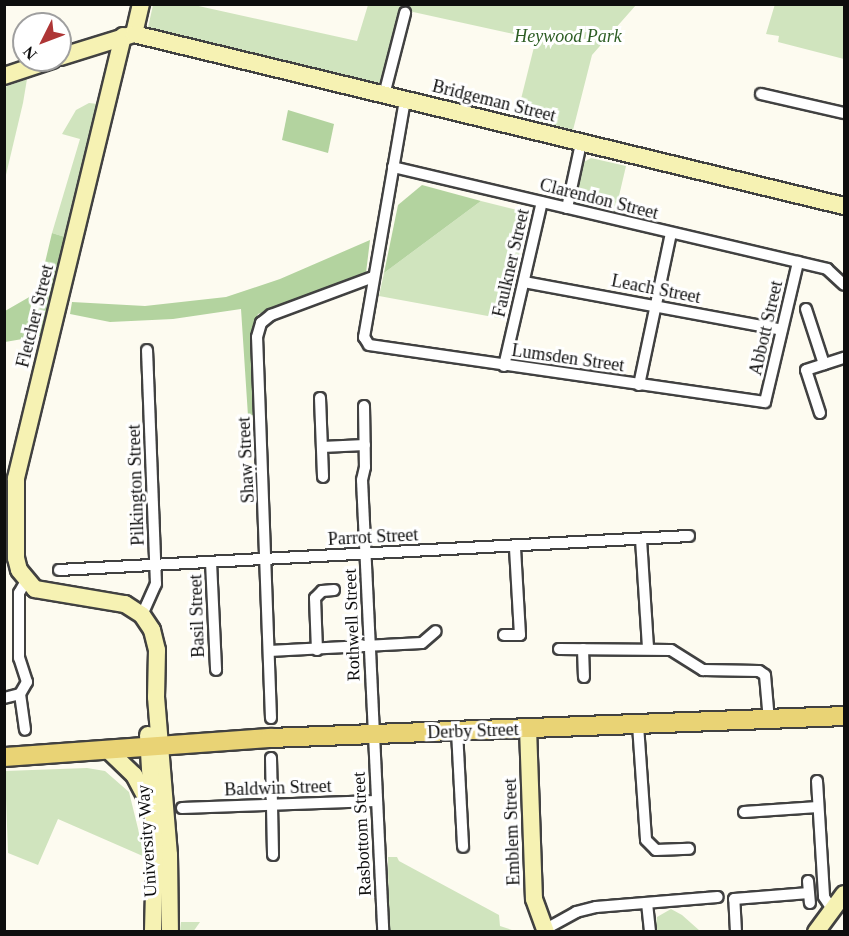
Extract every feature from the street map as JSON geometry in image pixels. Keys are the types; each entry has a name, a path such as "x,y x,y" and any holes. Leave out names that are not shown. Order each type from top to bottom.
{"main road":[{"name":"Derby Street","path":"4,758 374,735 769,721 844,716"},
{"name":"Derby Street","path":"4,750 72,748 105,751"}],"street":[{"name":"Fletcher Street","path":"26,581 16,558 15,486 62,286 128,35 141,4"},
{"path":"384,95 405,13"},
{"path":"72,53 128,35"},
{"name":"Bridgeman Street","path":"128,35 844,206"},
{"path":"761,94 844,113"},
{"path":"373,277 405,100"},
{"path":"567,208 582,143"},
{"name":"Clarendon Street","path":"393,167 798,262 835,273 844,285"},
{"name":"Faulkner Street","path":"504,366 542,202"},
{"path":"639,385 671,233"},
{"name":"Abbott Street","path":"765,402 798,262"},
{"name":"Lumsden Street","path":"373,277 364,337 367,343 504,366 765,402"},
{"name":"Shaw Street","path":"271,718 267,559 256,337 261,323 271,315 373,277"},
{"name":"Leach Street","path":"524,282 782,330"},
{"path":"805,316 824,364"},
{"name":"Pilkington Street","path":"142,615 153,598 156,564 147,350"},
{"path":"820,413 806,370 844,358"},
{"path":"320,398 323,477"},
{"name":"Rothwell Street","path":"364,406 365,445 362,480 374,735"},
{"path":"322,447 365,445"},
{"name":"Parrot Street","path":"59,570 689,536"},
{"path":"641,539 648,648"},
{"path":"504,635 520,635 515,547"},
{"name":"Basil Street","path":"211,562 216,670"},
{"path":"25,730 20,694 27,682 19,658 19,593 26,581 45,592 125,604 142,615 156,639 153,748"},
{"path":"317,650 315,598 322,591 334,590"},
{"path":"268,651 369,648 422,643 436,631"},
{"path":"559,650 648,648 671,650 703,670 762,673 769,721"},
{"path":"583,649 584,677"},
{"path":"4,698 20,694"},
{"path":"638,725 648,845 662,851 689,849"},
{"name":"Emblem Street","path":"528,728 534,899 545,931"},
{"path":"458,731 463,847"},
{"name":"Rasbottom Street","path":"374,735 383,932"},
{"name":"University Way","path":"153,748 151,810 155,854 153,932"},
{"name":"University Way","path":"153,748 168,836 170,932"},
{"path":"105,751 138,781 151,810"},
{"path":"270,758 273,855"},
{"path":"817,781 824,897 832,909"},
{"name":"Baldwin Street","path":"182,808 376,801"},
{"path":"744,812 818,807"},
{"path":"736,932 734,899 809,898 808,881"},
{"path":"816,932 844,894"},
{"path":"545,931 585,910 718,897"},
{"path":"647,903 650,932"}],"green space":[{"path":"775,4 844,5 844,59 778,42 779,36 766,34"},
{"name":"Heywood Park","path":"153,5 194,5 357,41 368,5 636,5 592,55 573,130 517,115 536,39 404,10 384,85 147,32"},
{"path":"27,79 23,103 5,179 5,87"},
{"path":"89,103 98,104 65,237 52,233 80,139 62,134 76,110"},
{"path":"288,110 334,124 328,153 282,140"},
{"path":"591,158 626,166 615,213 574,203 584,162"},
{"path":"422,185 481,201 384,273 398,205"},
{"path":"481,201 529,213 504,319 379,296 384,273"},
{"path":"52,233 65,237 40,336 5,342 5,311 38,292"},
{"path":"370,240 366,273 332,290 258,314 251,336 253,415 248,416 241,309 173,319 110,322 70,314 72,302 145,306 226,297 280,279"},
{"path":"87,768 105,771 129,792 145,857 58,819 38,865 8,853 5,771"},
{"path":"388,857 397,857 399,861 499,915 500,926 515,931 389,931"},
{"path":"671,909 682,915 700,931 655,932 657,917"},
{"path":"181,922 200,922 193,932 180,931"}]}
